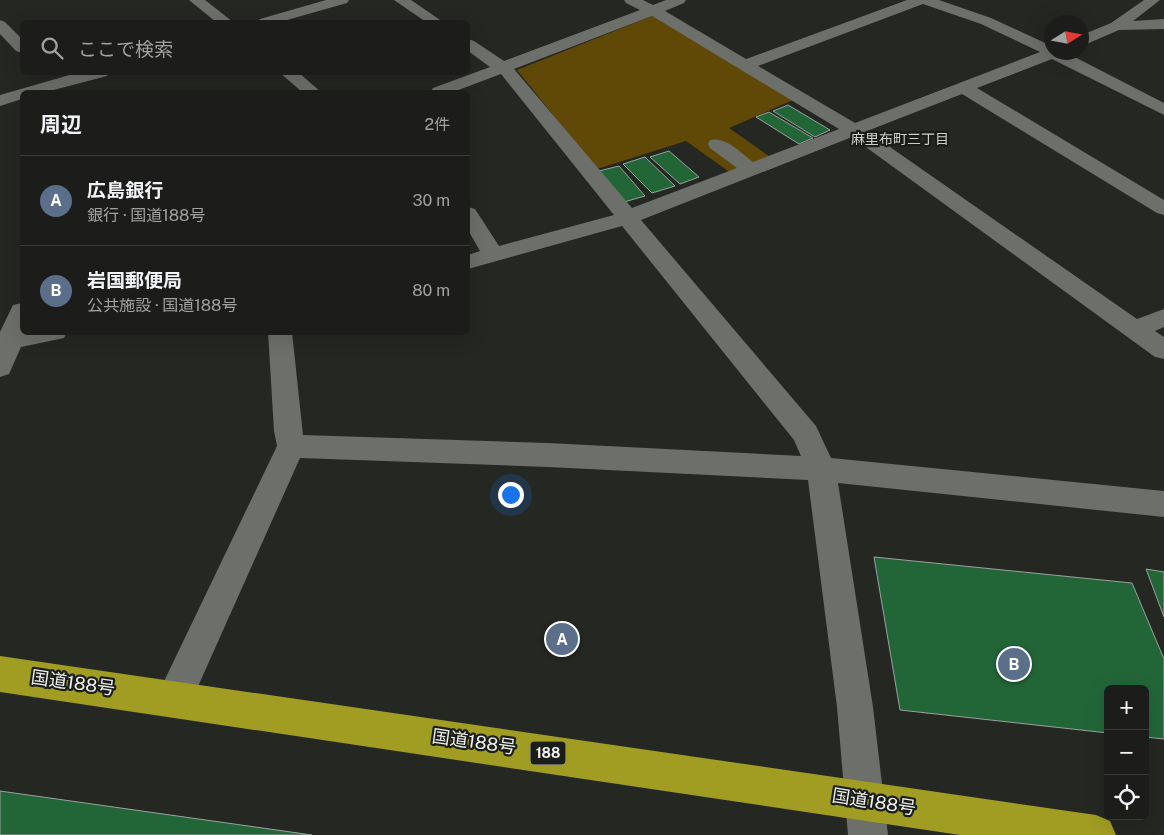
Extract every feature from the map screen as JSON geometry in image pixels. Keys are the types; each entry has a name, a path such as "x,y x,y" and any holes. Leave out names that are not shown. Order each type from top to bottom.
{"highway":[{"name":"国道188号","path":"0,674 174,698 866,818 1096,835"}],"street":[{"path":"196,0 222,20"},
{"path":"272,20 342,0"},
{"path":"401,0 432,20"},
{"path":"631,0 653,10 855,131 1164,350"},
{"path":"445,90 505,69 679,0"},
{"path":"744,65 920,0"},
{"path":"925,0 986,21 1044,49"},
{"path":"1089,38 1116,26 1153,0"},
{"path":"1116,26 1164,24"},
{"path":"0,25 20,46"},
{"path":"470,45 505,69 806,434 821,469 855,707 866,818"},
{"path":"470,261 626,218 1044,57"},
{"path":"1067,60 1164,110"},
{"path":"35,90 88,75"},
{"path":"291,75 310,90"},
{"path":"964,88 1164,209"},
{"path":"0,101 20,95"},
{"path":"717,144 752,170"},
{"path":"470,216 493,255"},
{"path":"0,366 6,340 20,315"},
{"path":"1135,329 1164,318"},
{"path":"6,340 37,335"},
{"path":"174,698 291,446 288,431 280,335"},
{"path":"291,446 548,455 821,469 1164,504"}],"shaded area":[{"path":"652,16 793,100 729,128 776,161 735,176 686,141 597,169 517,70"}],"building":[{"path":"788,105 830,130 815,137 773,111"},
{"path":"769,112 813,138 799,144 756,117"},
{"path":"669,151 699,177 680,184 650,157"},
{"path":"645,157 675,186 652,193 623,164"},
{"path":"619,166 645,196 624,202 599,171"},
{"path":"874,557 1132,583 1164,659 1164,739 1149,737 1149,685 1104,685 1104,733 900,710"},
{"path":"1146,569 1164,572 1164,617"},
{"path":"0,791 312,835 0,835"}],"place":[{"name":"広島銀行","path":"562,639"},
{"name":"岩国郵便局","path":"1014,664"}],"district":[{"name":"麻里布町三丁目","path":"900,139"}]}
